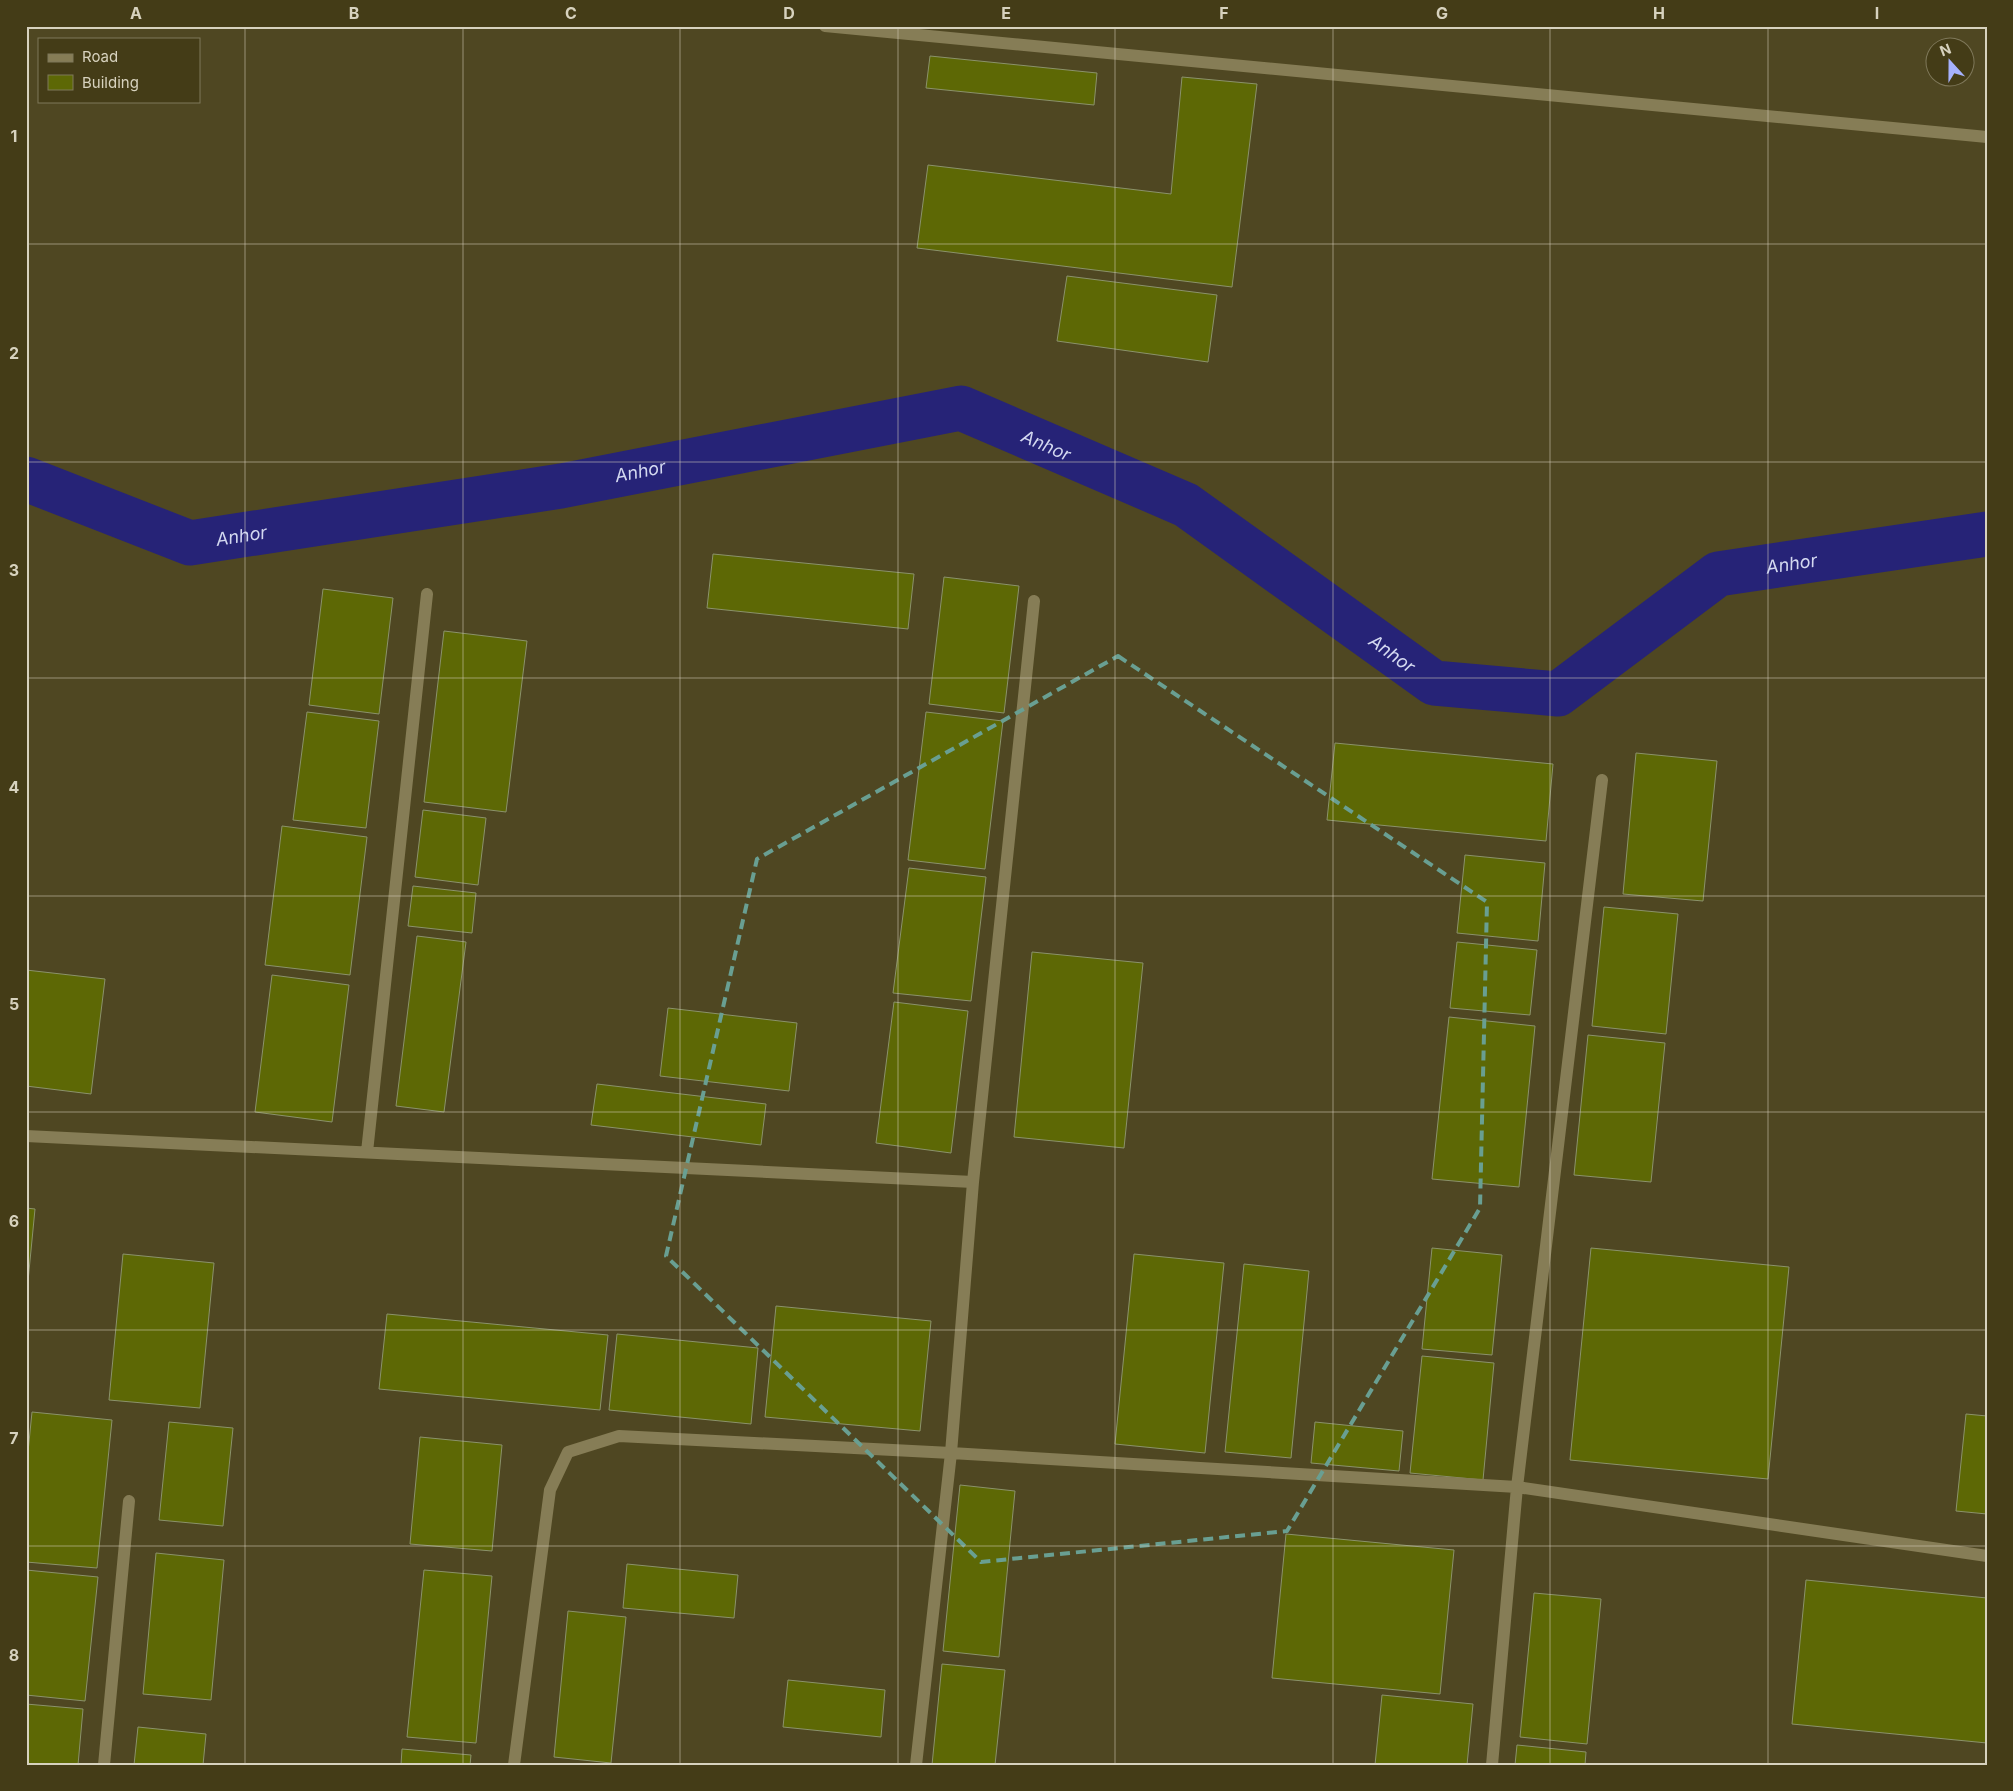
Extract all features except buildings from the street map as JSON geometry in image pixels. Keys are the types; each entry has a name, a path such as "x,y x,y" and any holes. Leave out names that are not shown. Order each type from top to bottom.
{"street":[{"path":"825,26 1987,136"},
{"path":"367,1152 427,594"},
{"path":"916,1765 951,1453 973,1182 1034,600"},
{"path":"1492,1765 1517,1487 1602,780"},
{"path":"26,1136 973,1182"},
{"path":"514,1765 550,1490 568,1452 620,1436 951,1453 1517,1487 1987,1556"},
{"path":"104,1765 129,1501"}],"highlighted area":[{"path":"1118,656 1487,902 1480,1208 1287,1531 981,1562 666,1256 757,859"}],"waterway":[{"name":"Anhor","path":"26,479 190,543 561,486 961,408 1186,505 1434,683 1558,694 1718,574 1987,534"}]}
